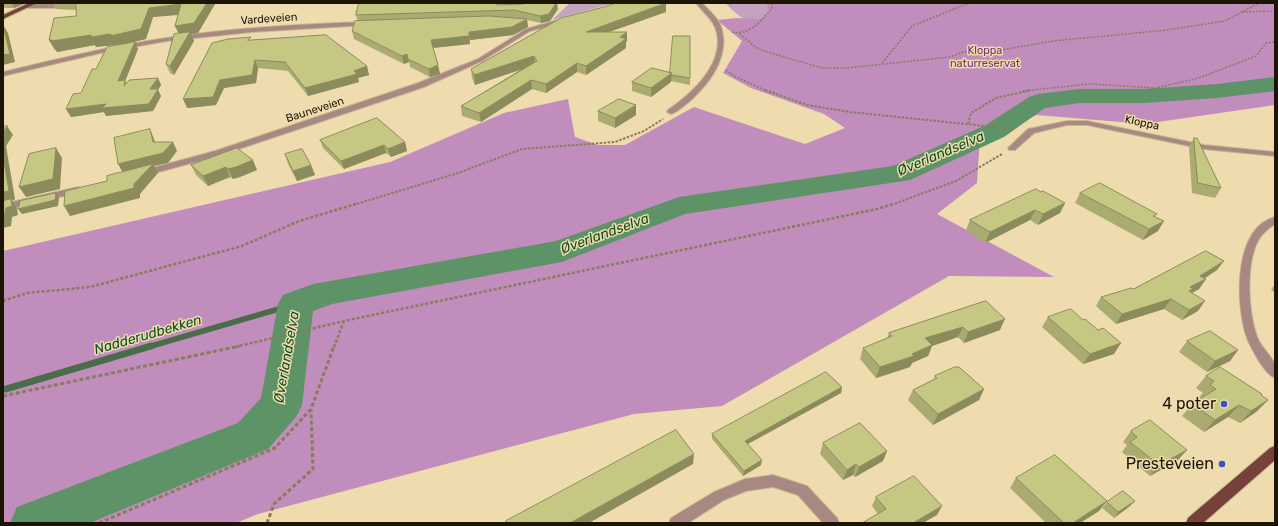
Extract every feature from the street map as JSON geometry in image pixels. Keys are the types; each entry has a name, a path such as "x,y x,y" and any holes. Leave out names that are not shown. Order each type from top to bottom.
{"main road":[{"path":"3,17 31,4"},
{"path":"1193,523 1275,452"}],"street":[{"path":"31,4 52,6 85,3"},
{"path":"671,112 702,86 716,62 721,40 719,28 699,3"},
{"path":"3,13 10,14"},
{"name":"Bauneveien","path":"134,175 218,153 421,85 480,60 519,34 539,26 573,17"},
{"path":"529,22 539,26"},
{"name":"Vardeveien","path":"3,74 109,50 174,39 274,28 375,24"},
{"name":"Kloppa","path":"1012,148 1031,131 1067,124 1086,123 1204,147 1275,154"},
{"path":"3,207 89,187"},
{"path":"1275,220 1264,227 1252,242 1247,267 1245,303 1251,335 1263,358 1275,373"},
{"path":"676,523 719,496 745,485 773,481 802,490 832,523"}],"path":[{"path":"740,34 747,32 762,19 772,8 772,3"},
{"path":"882,63 912,26 969,3"},
{"path":"719,28 740,34 755,47 764,51 811,66 847,68 882,63 950,57 962,52 1001,50 1053,41 1167,30 1225,21 1259,3"},
{"path":"1240,12 1275,11"},
{"path":"968,124 971,113 996,98 1022,91 1089,84 1156,88 1199,78 1256,56 1266,43 1275,42"},
{"path":"716,62 734,76 776,95 807,105 850,112 1019,130"},
{"path":"3,301 27,293 90,287 242,246 299,221 458,173 522,149 615,142 624,140 663,120 671,112"},
{"path":"3,396 236,347 344,320 587,271 722,240 877,209 912,198 956,181 1012,148"},
{"path":"267,523 274,504 313,469 311,410 344,320"},
{"path":"99,523 275,448 311,410"}],"shaded area":[{"path":"570,3 614,3 552,20"},
{"path":"725,3 777,3 766,18 759,20 747,20"}],"green space":[{"name":"Kloppa naturreservat","path":"766,3 1275,3 1275,105 1144,124 1037,115 980,138 977,183 937,214 1054,277 949,276 722,406 634,414 258,514 236,523 3,523 3,251 390,162 504,113 568,99 575,137 598,145 625,145 694,107 805,144 845,128 824,114 751,88 723,73 742,41 717,20 737,18 759,19 768,15 769,10"}],"building":[{"path":"76,3 207,3 194,23 175,26 181,4 149,8 141,29 110,36 111,34 91,37 91,35 52,41 49,40 54,18 76,16"},
{"path":"359,3 497,3 497,5 556,3 549,14 540,16 514,10 356,15"},
{"path":"616,3 666,3 586,32 627,32 620,37 626,39 586,66 577,63 546,84 531,80 479,113 461,106 537,61 534,56 474,75 471,69 561,18"},
{"path":"489,16 527,19 512,27 469,32 469,36 431,40 438,65 429,69 408,59 407,54 402,56 352,31 355,21"},
{"path":"3,26 10,54 3,55"},
{"path":"190,32 170,66 166,64 174,34"},
{"path":"326,35 367,66 354,71 357,74 305,88 285,62 255,60 252,75 220,80 213,97 183,99 212,43 228,39 251,37 248,40"},
{"path":"673,36 690,36 690,78 671,75 672,73 670,73"},
{"path":"135,42 118,81 125,80 124,86 129,80 158,78 150,89 158,89 149,104 102,108 106,104 66,109 73,94 81,93 92,69 96,69 107,47"},
{"path":"652,68 672,73 651,88 632,82"},
{"path":"619,99 636,105 615,118 598,111"},
{"path":"377,118 405,142 388,149 384,145 341,161 320,140"},
{"path":"7,126 3,133 3,127"},
{"path":"150,129 153,142 173,142 163,153 118,164 114,138"},
{"path":"1194,138 1197,138 1221,188 1198,183"},
{"path":"56,148 53,179 19,187 29,154"},
{"path":"237,148 253,160 236,167 228,169 226,167 203,176 191,165"},
{"path":"302,149 311,165 293,171 285,154"},
{"path":"3,155 9,191 3,192"},
{"path":"153,164 134,184 134,188 64,206 65,191 107,181 107,176"},
{"path":"1100,183 1157,214 1153,216 1164,221 1149,229 1080,193"},
{"path":"1036,189 1041,192 1043,191 1065,203 1043,214 1035,210 990,232 970,220"},
{"path":"56,193 55,200 18,209 20,201"},
{"path":"11,199 12,206 6,208 3,217 3,201"},
{"path":"1206,251 1224,261 1200,276 1206,279 1190,287 1193,289 1189,291 1205,301 1189,310 1171,299 1122,314 1101,297 1131,288 1133,289"},
{"path":"986,301 1005,319 968,332 963,327 925,338 932,345 912,354 914,356 880,367 863,348 892,336 889,333"},
{"path":"1071,309 1083,320 1085,319 1098,330 1103,328 1121,343 1090,354 1048,317"},
{"path":"1210,331 1238,350 1215,361 1187,341"},
{"path":"955,367 959,367 984,389 938,414 913,390 937,378 935,376"},
{"path":"1220,367 1262,394 1261,395 1268,400 1251,411 1239,405 1215,420 1192,404 1216,389 1210,385 1214,381 1206,376"},
{"path":"826,372 842,387 745,441 762,460 744,471 712,434"},
{"path":"1150,420 1187,450 1159,465 1130,442 1137,437 1131,431"},
{"path":"860,423 887,451 859,467 856,464 847,470 823,443"},
{"path":"676,430 694,454 570,523 506,523 506,521"},
{"path":"1055,455 1107,501 1073,523 1064,523 1016,478"},
{"path":"914,476 942,506 913,523 862,523 886,509 876,497"},
{"path":"1123,491 1135,501 1118,512 1107,502"}],"waterway":[{"name":"Øverlandselva","path":"34,523 253,436 281,405 296,304 326,293 562,251 679,206 900,174 995,131 1038,102 1079,96 1144,96 1217,91 1275,84"},
{"name":"Nadderudbekken","path":"148,347 296,304"},
{"name":"Nadderudbekken","path":"6,389 151,346"}],"place":[{"name":"4 poter","path":"1224,404"},
{"name":"Presteveien","path":"1222,464"}]}
